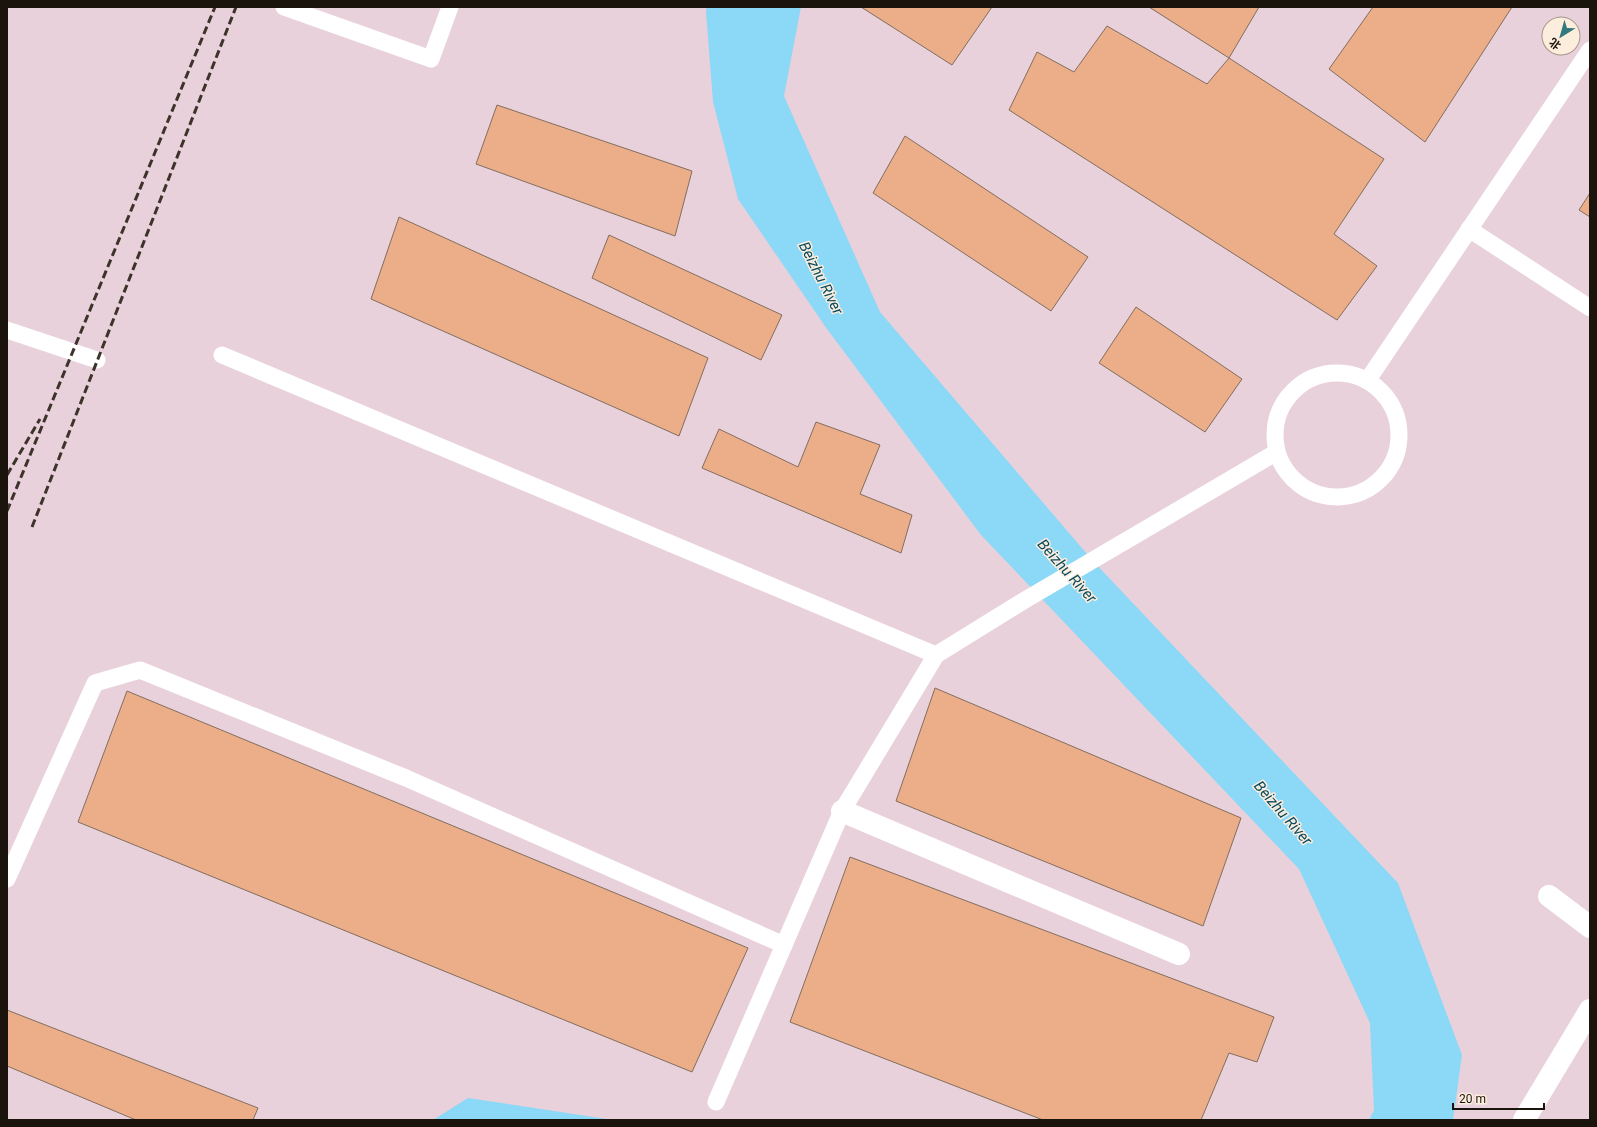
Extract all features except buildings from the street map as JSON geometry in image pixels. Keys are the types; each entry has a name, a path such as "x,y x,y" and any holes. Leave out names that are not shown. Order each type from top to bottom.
{"street":[{"path":"842,811 1178,954"},
{"path":"1549,896 1590,927"},
{"path":"1524,1120 1590,1010"}],"lane":[{"path":"284,7 431,59 450,7"},
{"path":"1368,381 1590,50"},
{"path":"1469,229 1590,308"},
{"path":"7,330 97,360"},
{"path":"222,355 936,655"},
{"path":"1327,374 1348,374 1368,381 1383,394 1394,411 1399,431 1397,450 1388,469 1375,484 1357,494 1338,497 1318,494 1300,485 1286,471 1277,452 1275,431 1279,411 1290,393 1307,380 1327,374"},
{"path":"716,1102 842,811 936,655 1025,600 1277,452"},
{"path":"7,879 95,683 140,670 406,778 784,945"}],"shaded area":[{"path":"7,7 1590,7 1590,1120 7,1120"}],"water":[{"name":"Beizhu River","path":"707,7 801,7 784,96 880,312 1093,561 1398,883 1462,1055 1453,1120 1369,1120 1374,1110 1370,1023 1299,869 981,535 827,329 738,199 713,102 706,12"},
{"path":"468,1098 600,1118 613,1120 433,1120"}],"railway":[{"path":"7,511 215,7"},
{"path":"32,527 236,7"},
{"path":"7,475 40,419"}]}
